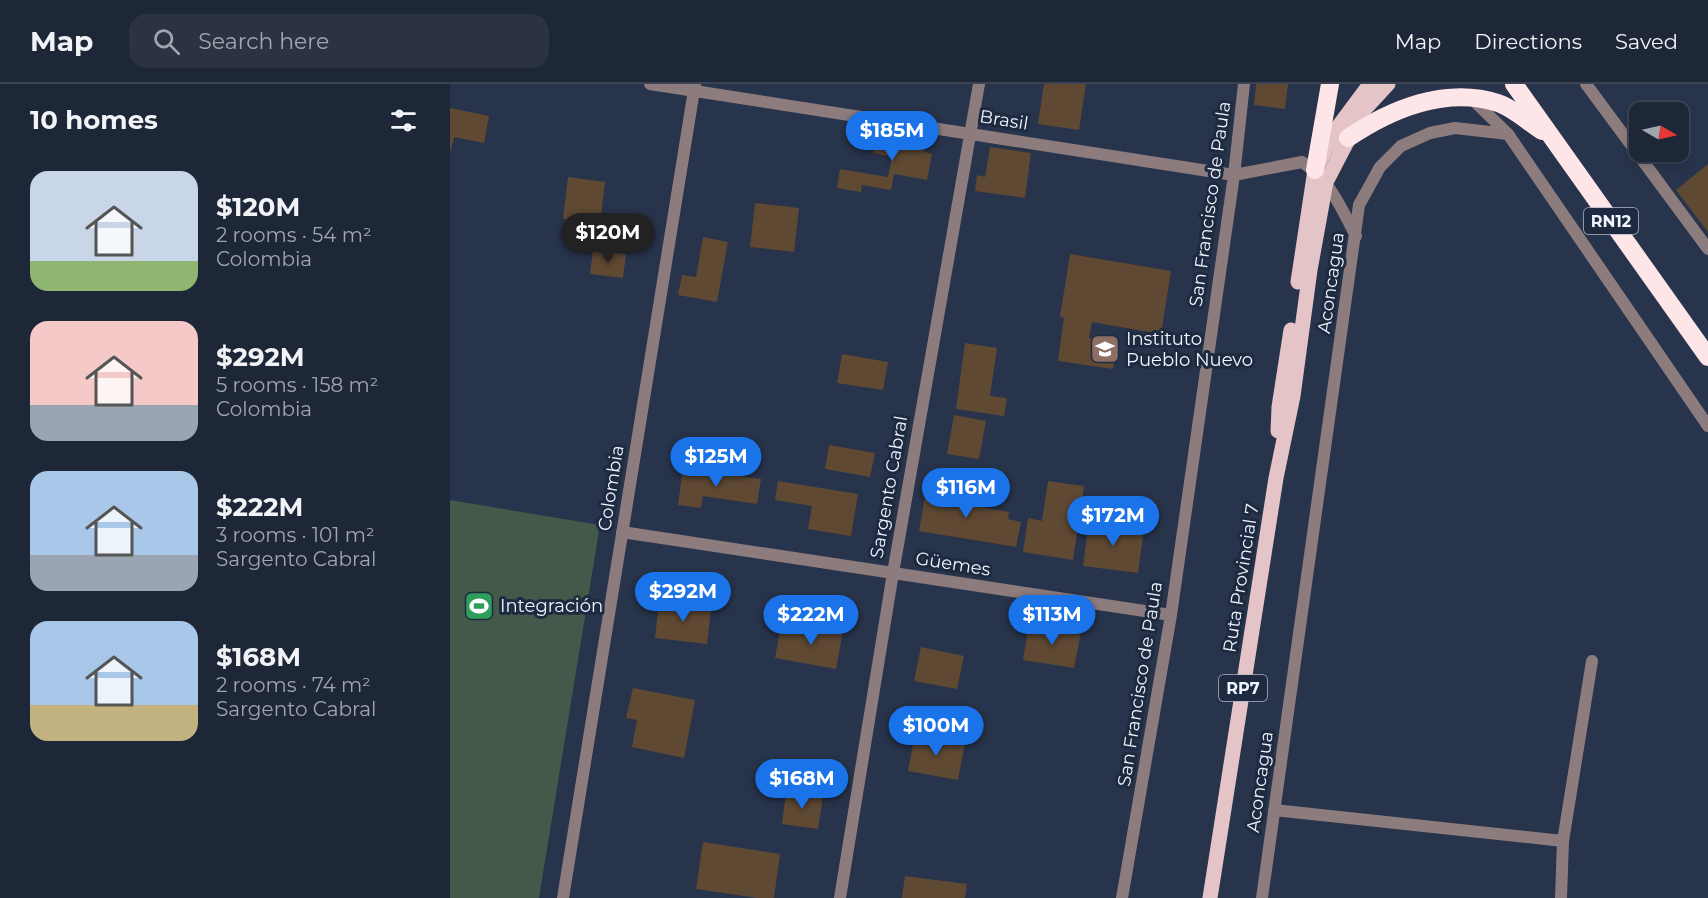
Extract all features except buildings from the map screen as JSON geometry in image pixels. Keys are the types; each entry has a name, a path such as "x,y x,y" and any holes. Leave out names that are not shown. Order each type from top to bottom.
{"highway":[{"path":"1321,176 1329,84"},
{"name":"RN12","path":"1514,84 1708,357"},
{"name":"RN12","path":"1528,84 1708,347"},
{"path":"1348,138 1372,122 1416,104 1436,99 1471,98 1500,104 1551,136"}],"main road":[{"name":"Ruta Provincial 7","path":"1210,898 1276,478 1279,407 1321,176 1338,127 1370,84"},
{"name":"Ruta Provincial 7","path":"1321,176 1348,138 1363,111 1388,84"}],"street":[{"name":"Brasil","path":"650,84 694,87 1234,175 1302,162 1321,176"},
{"name":"Sargento Cabral","path":"840,898 893,573 979,84"},
{"name":"San Francisco de Paula","path":"1122,898 1171,615 1234,175 1244,84"},
{"path":"1586,84 1708,249"},
{"name":"Colombia","path":"563,898 694,87"},
{"path":"1471,98 1508,134 1708,426"},
{"name":"Aconcagua","path":"1262,898 1359,205 1380,167 1401,146 1430,133 1455,128 1508,134"},
{"path":"1321,176 1356,236"},
{"name":"Güemes","path":"622,532 1171,615"},
{"path":"1561,898 1563,841 1592,661"},
{"path":"1274,810 1563,841"}],"green space":[{"path":"450,500 600,525 539,898 450,898"}],"place":[{"name":"Instituto Pueblo Nuevo","path":"1105,349"},
{"name":"Integración","path":"479,606"}]}
